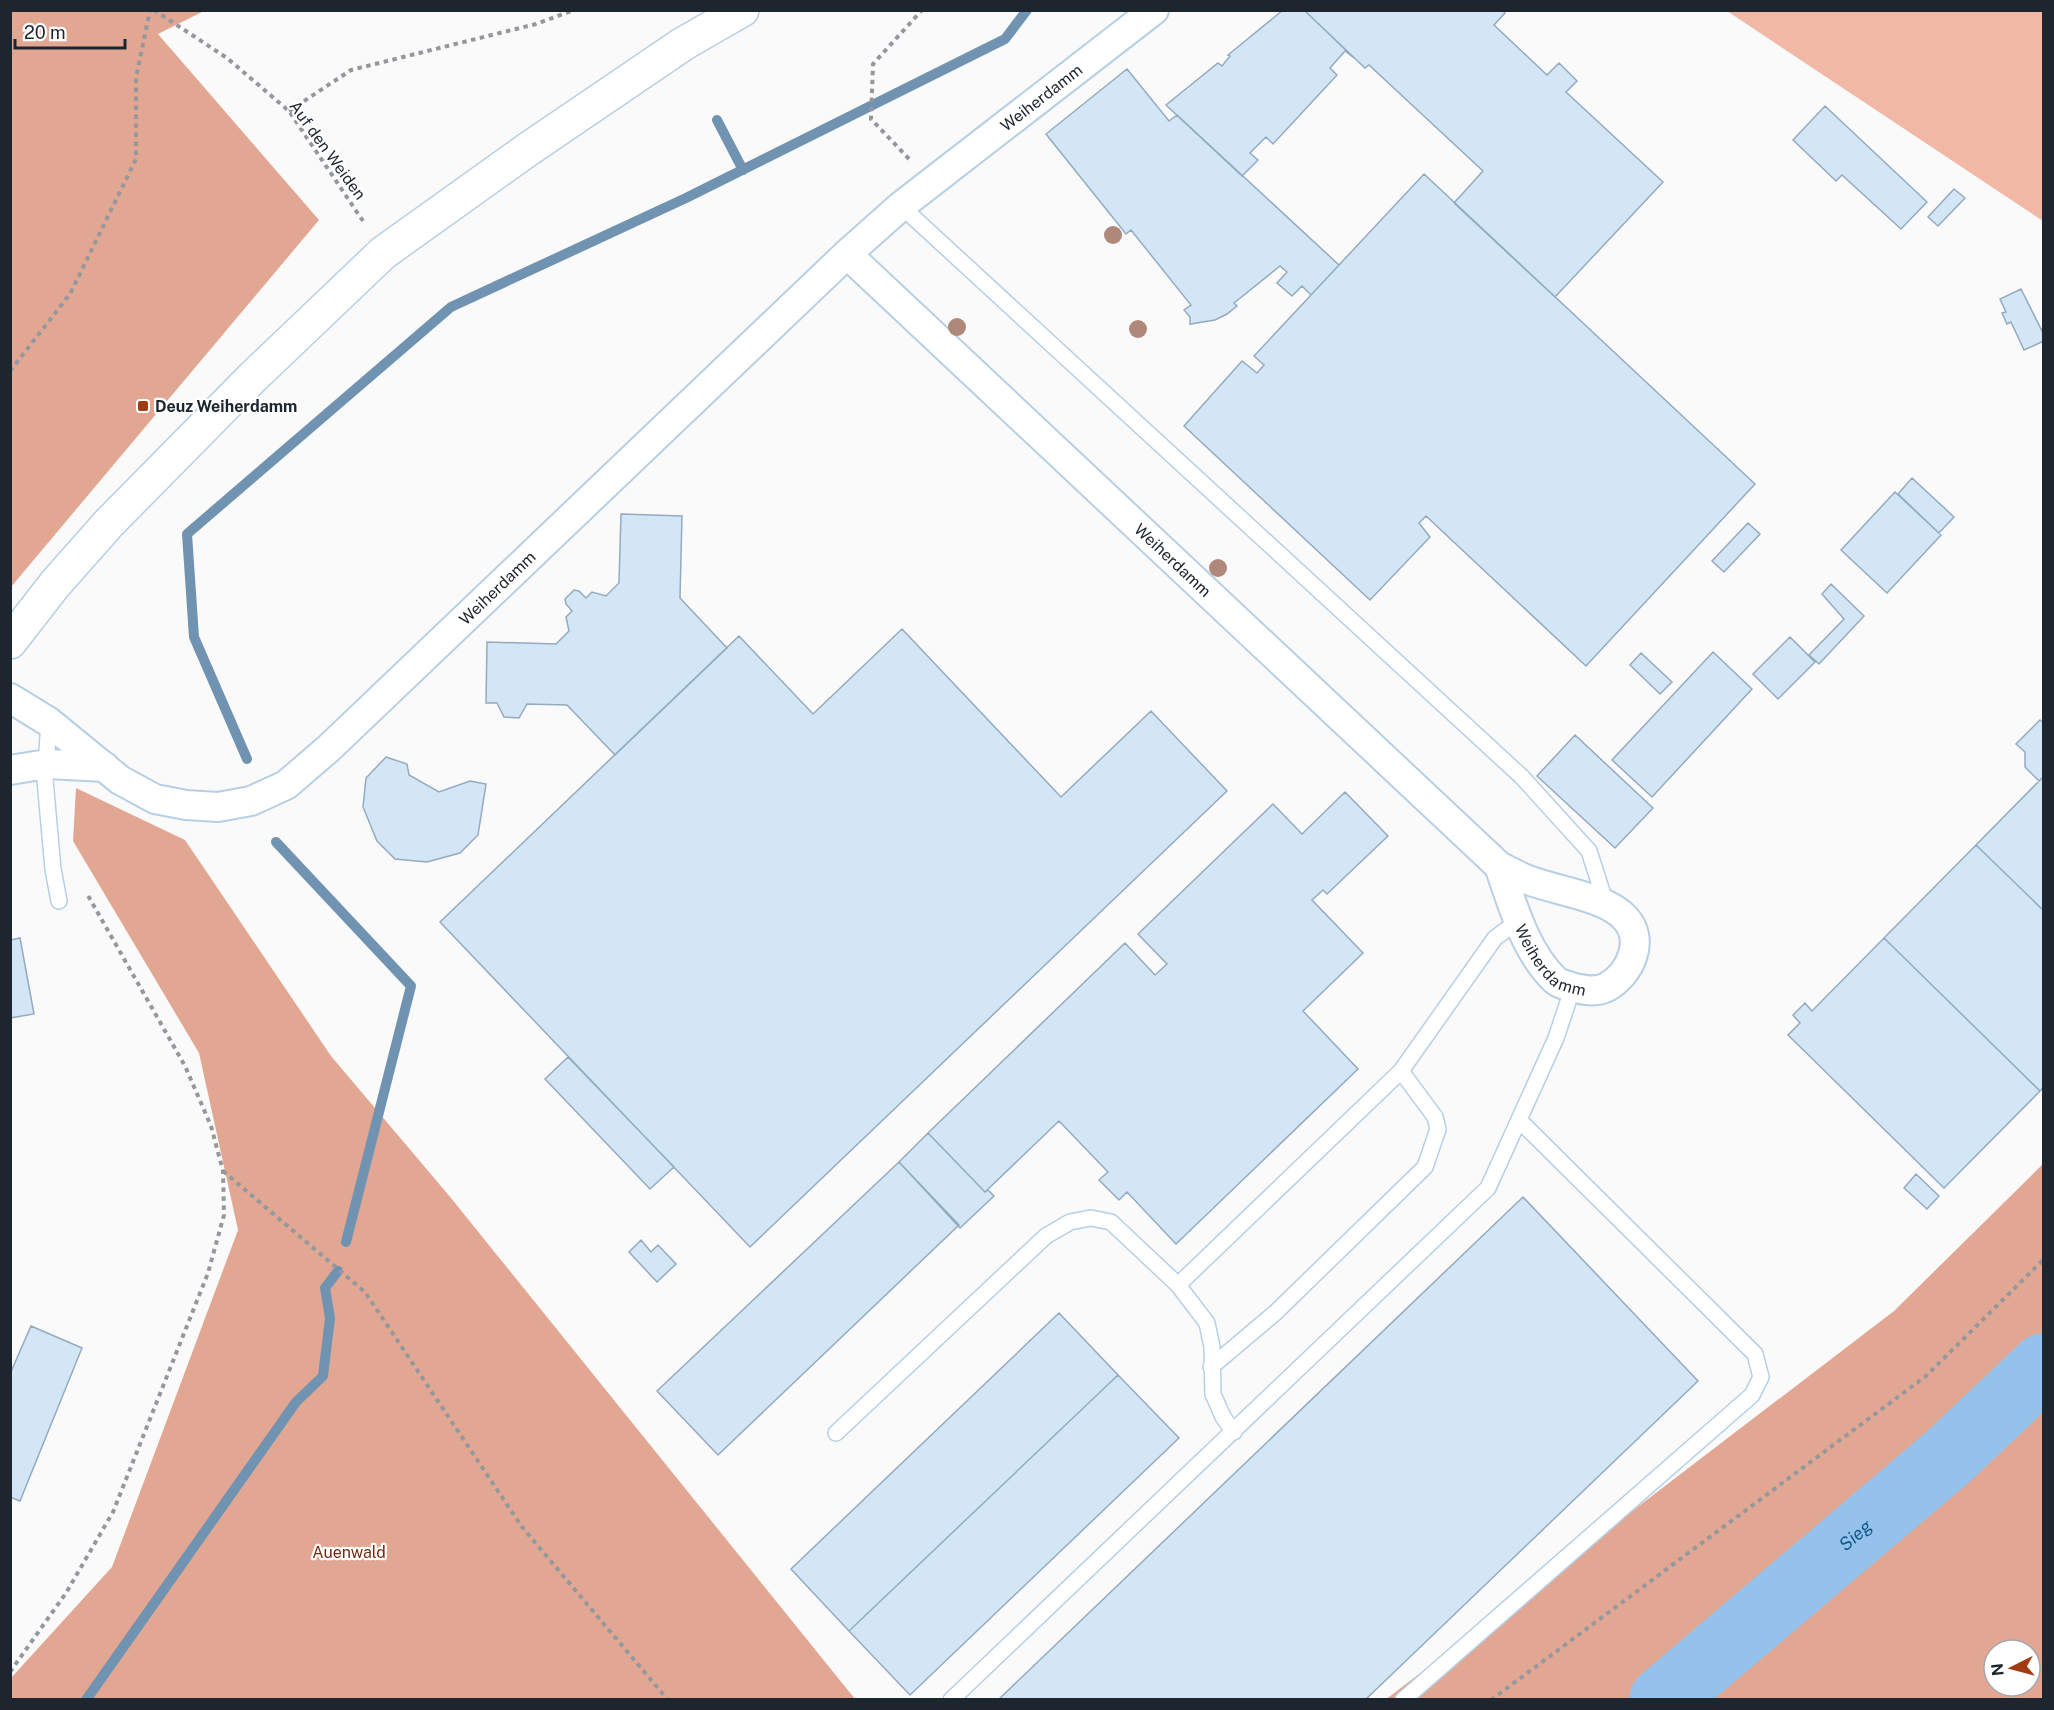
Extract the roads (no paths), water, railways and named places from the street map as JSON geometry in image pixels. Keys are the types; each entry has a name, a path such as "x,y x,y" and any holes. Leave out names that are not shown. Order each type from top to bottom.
{"main road":[{"path":"10,642 55,584 109,523 253,377 383,253 664,57 742,10"}],"street":[{"name":"Weiherdamm","path":"10,698 49,722 120,780 155,799 186,805 218,807 251,801 286,785 335,742 847,254 901,206 1154,10"},
{"name":"Weiherdamm","path":"847,254 1499,866 1527,880 1606,904 1625,917 1633,930 1634,951 1627,970 1606,988 1588,991 1556,982 1536,957 1518,921 1499,866"},
{"path":"10,770 47,764 105,767"}],"lane":[{"path":"901,206 1522,777 1589,851 1606,904"},
{"path":"49,722 45,780 53,869 59,901"},
{"path":"1178,1285 1401,1071 1495,938 1518,921"},
{"path":"951,1700 1488,1188 1556,1038 1574,987"},
{"path":"1211,1367 1275,1313 1425,1167 1438,1129 1435,1117 1401,1071"},
{"path":"1403,1700 1752,1395 1761,1377 1755,1354 1519,1120"},
{"path":"836,1432 1046,1236 1070,1222 1091,1218 1111,1222 1178,1285 1207,1323 1212,1347 1211,1367 1214,1394 1223,1417 1234,1432"}],"waterway":[{"path":"247,759 194,637 187,534 451,307 686,198 1005,39 1027,10"},
{"path":"717,120 743,170"},
{"path":"276,842 411,986 346,1242"},
{"path":"86,1700 296,1402 323,1376 330,1318 325,1288 338,1271"},
{"name":"Sieg","path":"1662,1700 1949,1456 2044,1366"}],"place":[{"name":"Deuz Weiherdamm","path":"143,406"}],"park label":[{"name":"Auenwald","path":"349,1552"}]}
